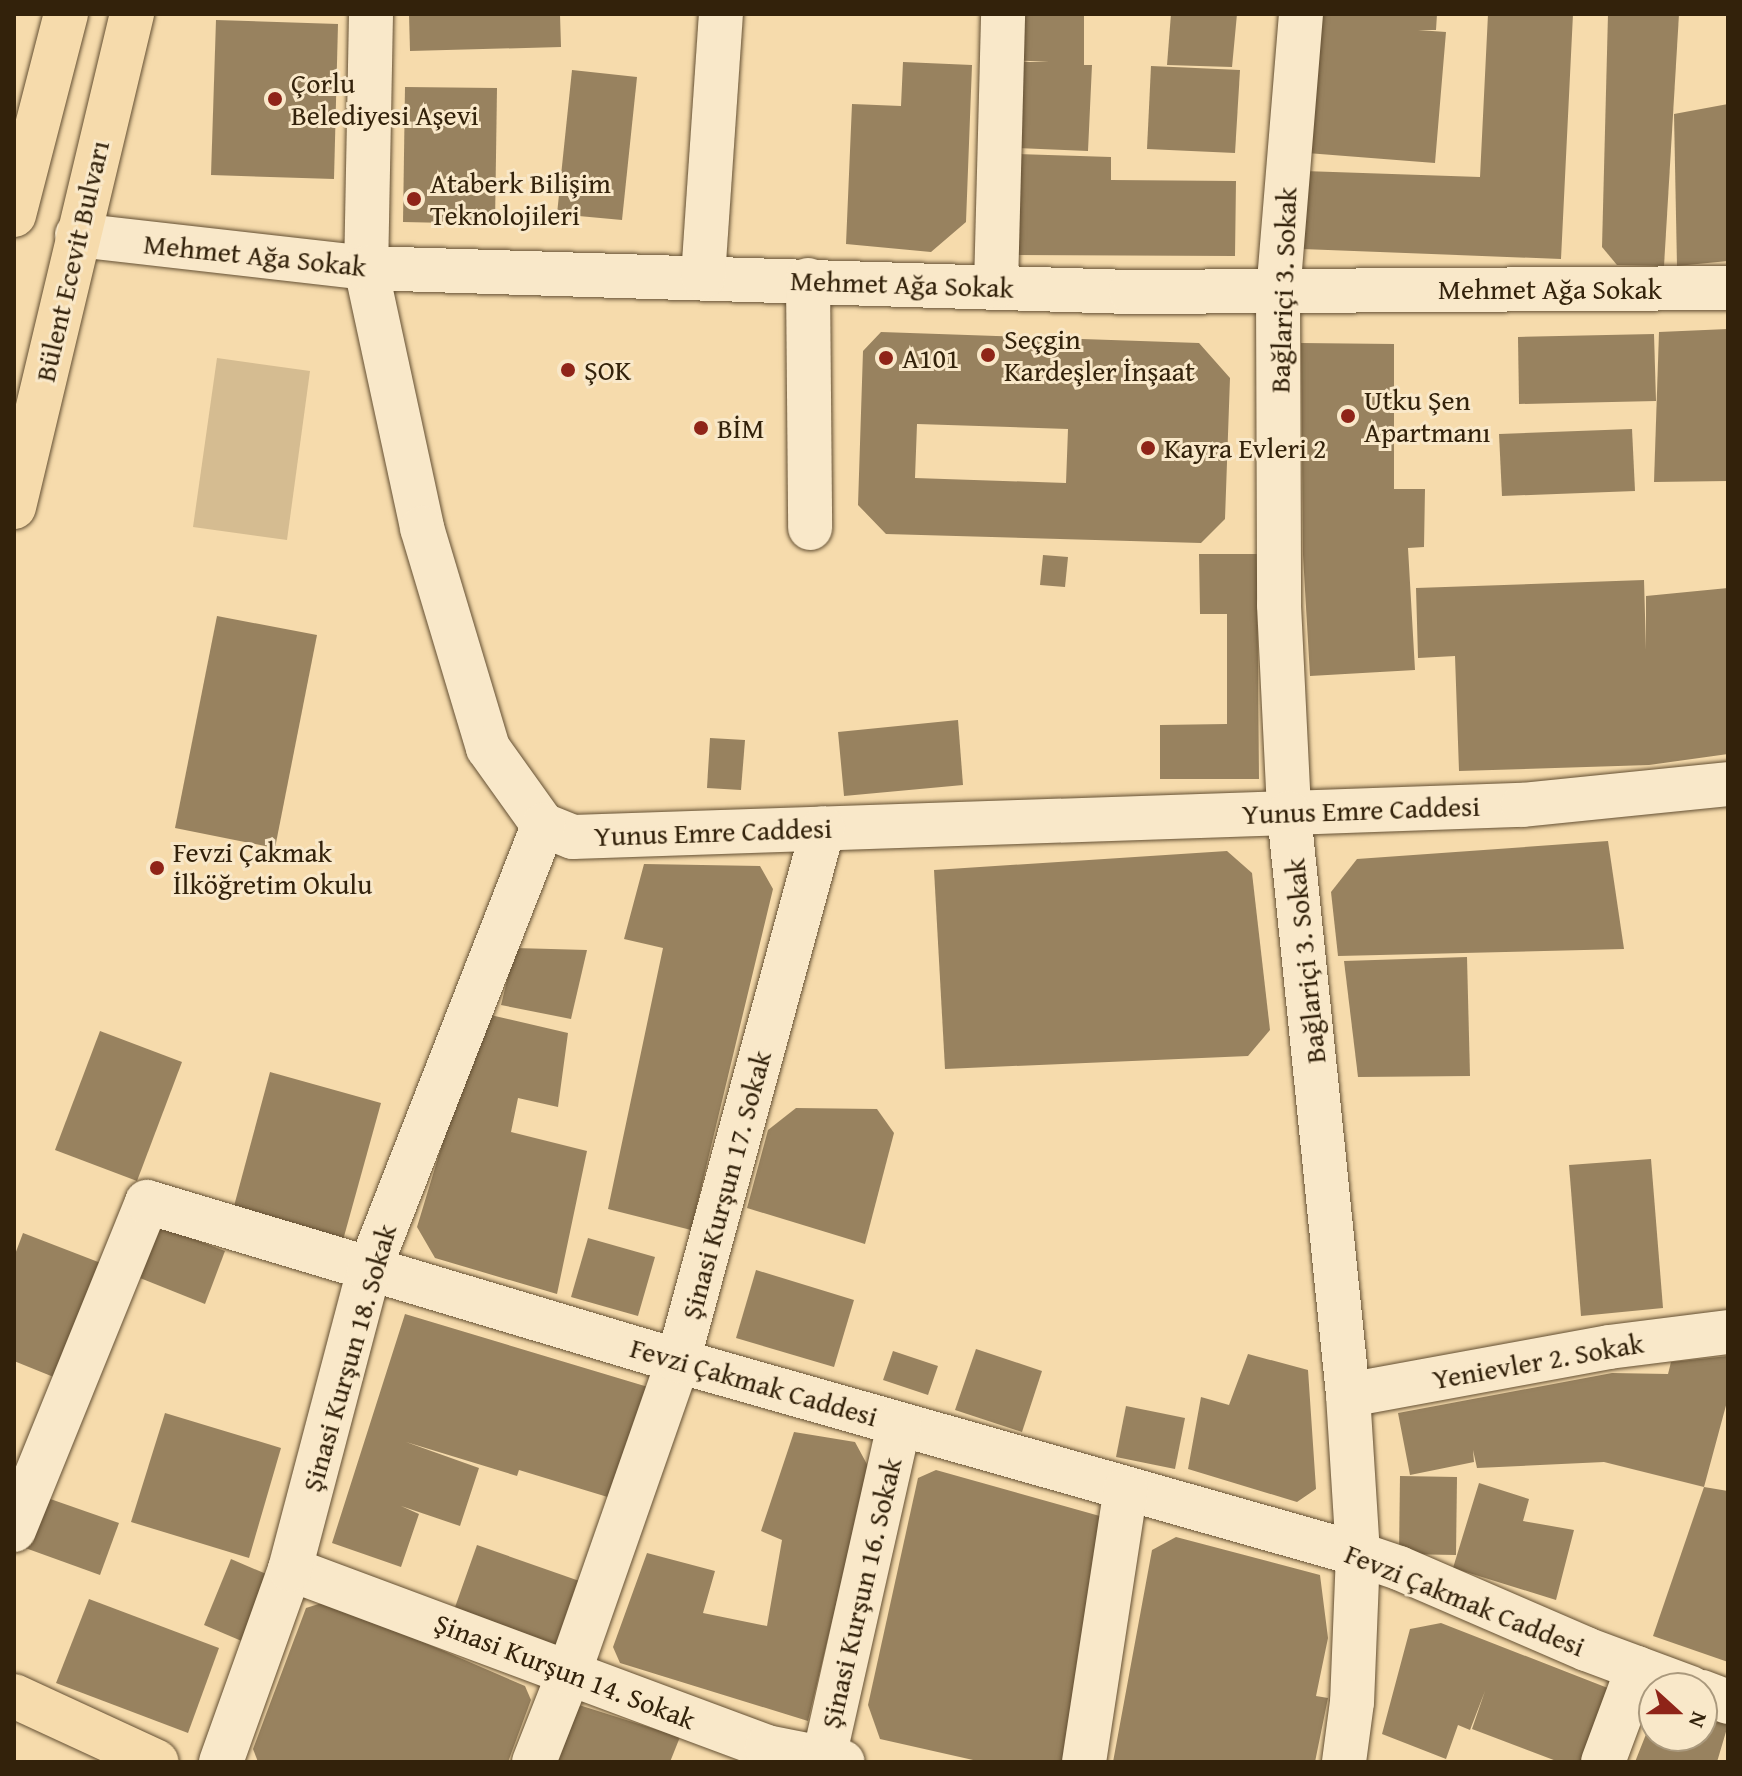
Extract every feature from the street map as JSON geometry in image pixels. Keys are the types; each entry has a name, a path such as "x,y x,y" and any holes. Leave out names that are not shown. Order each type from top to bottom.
{"main road":[{"path":"14,215 66,14"},
{"name":"Bülent Ecevit Bulvarı","path":"14,507 132,14"},
{"path":"14,1696 150,1760"}],"street":[{"path":"371,14 366,268 422,528 488,748 543,825"},
{"path":"703,277 721,14"},
{"path":"996,286 1003,14"},
{"name":"Bağlariçi 3. Sokak","path":"1301,14 1278,291 1279,605 1289,813 1348,1395 1358,1554 1352,1702 1344,1762"},
{"name":"Mehmet Ağa Sokak","path":"77,235 366,268 1131,292 1728,288"},
{"path":"808,280 810,528"},
{"name":"Yunus Emre Caddesi","path":"543,825 573,837 1523,805 1728,784"},
{"name":"Şinasi Kurşun 18. Sokak","path":"221,1762 290,1569 369,1270 543,825"},
{"name":"Şinasi Kurşun 17. Sokak","path":"534,1762 569,1673 678,1361 823,828"},
{"name":"Fevzi Çakmak Caddesi","path":"14,1530 147,1202 678,1361 1358,1554 1399,1568 1649,1672"},
{"name":"Yenievler 2. Sokak","path":"1348,1395 1609,1347 1728,1332"},
{"name":"Şinasi Kurşun 16. Sokak","path":"830,1761 899,1424"},
{"path":"1084,1762 1126,1489"},
{"name":"Şinasi Kurşun 14. Sokak","path":"290,1569 767,1747 830,1761"},
{"path":"1603,1762 1638,1668"}],"shaded area":[{"path":"217,358 310,371 287,540 193,527"}],"building":[{"path":"409,14 560,14 561,47 410,51"},
{"path":"1015,14 1084,14 1084,65 1092,65 1088,151 1017,148 1022,62 1049,62 1013,60"},
{"path":"1171,14 1237,14 1232,67 1167,65"},
{"path":"1319,14 1437,14 1436,30 1418,30 1446,32 1435,163 1307,153"},
{"path":"1488,14 1573,14 1561,259 1302,249 1304,171 1480,177"},
{"path":"1608,14 1679,14 1664,266 1617,265 1602,247"},
{"name":"Çorlu Belediyesi Aşevi","path":"216,20 338,24 334,179 211,175"},
{"path":"903,62 972,65 966,222 931,252 846,244 852,104 901,106"},
{"path":"1151,66 1240,70 1235,153 1147,149"},
{"path":"572,70 637,77 622,220 557,214"},
{"path":"405,87 497,88 495,224 403,222"},
{"path":"1728,104 1728,261 1677,266 1674,114"},
{"path":"1017,154 1111,157 1111,180 1236,181 1235,256 1007,255"},
{"path":"1728,329 1728,481 1654,482 1659,332"},
{"path":"881,332 1199,343 1230,378 1225,519 1201,543 886,534 858,505 863,351","holes":["917,424 1068,429 1066,483 915,478"]},
{"path":"1654,334 1656,401 1519,404 1518,337"},
{"path":"1301,343 1394,344 1394,489 1425,489 1424,547 1408,548 1415,670 1310,676 1303,555"},
{"path":"1632,429 1635,491 1502,496 1499,434"},
{"path":"1199,554 1257,554 1259,779 1160,779 1160,725 1227,724 1227,614 1200,614"},
{"path":"1043,555 1068,557 1065,587 1040,585"},
{"path":"1644,580 1646,650 1646,596 1728,588 1728,754 1649,765 1459,771 1455,656 1418,658 1416,588"},
{"path":"217,616 317,635 275,848 175,828"},
{"path":"958,720 963,785 844,796 838,732"},
{"path":"710,738 745,740 741,790 707,788"},
{"path":"1608,841 1624,949 1338,956 1331,892 1357,859"},
{"path":"1227,851 1252,873 1270,1030 1248,1056 945,1069 934,870"},
{"path":"644,864 760,866 773,889 691,1230 608,1209 663,948 624,939"},
{"path":"515,948 587,950 571,1019 501,1005"},
{"path":"1467,957 1470,1076 1358,1077 1344,961"},
{"path":"482,1013 568,1033 558,1107 518,1098 511,1132 587,1151 557,1294 435,1258 417,1227"},
{"path":"100,1031 182,1062 137,1181 55,1150"},
{"path":"270,1072 381,1103 340,1251 230,1221"},
{"path":"796,1108 877,1109 894,1133 865,1244 747,1208 768,1130"},
{"path":"1651,1159 1663,1308 1581,1316 1569,1165"},
{"path":"160,1226 225,1251 205,1304 140,1278"},
{"path":"23,1233 106,1265 61,1380 14,1361 14,1257"},
{"path":"588,1238 655,1257 638,1316 571,1297"},
{"path":"756,1270 854,1300 834,1367 736,1338"},
{"path":"405,1314 658,1390 624,1502 519,1470 517,1476 406,1442 479,1468 460,1526 401,1506 419,1514 401,1567 332,1543"},
{"path":"976,1349 1042,1371 1022,1432 955,1410"},
{"path":"893,1351 938,1366 928,1395 883,1380"},
{"path":"1248,1354 1308,1370 1316,1489 1297,1502 1188,1469 1201,1397 1229,1405"},
{"path":"1728,1356 1728,1398 1704,1487 1604,1462 1477,1468 1473,1450 1474,1462 1410,1475 1398,1413 1612,1373 1668,1374 1671,1362"},
{"path":"1126,1406 1185,1418 1175,1469 1116,1457"},
{"path":"165,1413 281,1448 249,1558 131,1522"},
{"path":"794,1432 855,1442 869,1468 808,1721 620,1663 613,1647 647,1553 715,1571 703,1613 767,1626 782,1540 761,1531"},
{"path":"936,1470 1114,1520 1067,1762 982,1762 880,1739 868,1705 918,1478"},
{"path":"1400,1476 1457,1477 1456,1555 1399,1554"},
{"path":"1479,1483 1529,1499 1523,1521 1574,1530 1556,1600 1453,1568"},
{"path":"1704,1487 1728,1491 1728,1662 1653,1636"},
{"path":"36,1494 119,1523 100,1575 17,1545"},
{"path":"1176,1537 1320,1575 1328,1638 1316,1696 1328,1698 1315,1762 1113,1762 1152,1550"},
{"path":"477,1545 588,1584 564,1650 454,1610"},
{"path":"231,1559 278,1579 251,1645 204,1625"},
{"path":"89,1599 219,1648 188,1733 56,1683"},
{"path":"328,1601 525,1686 531,1700 508,1762 258,1762 253,1749 306,1608"},
{"path":"1441,1623 1618,1692 1591,1762 1559,1762 1472,1729 1485,1691 1470,1730 1458,1725 1446,1759 1382,1734 1410,1629"},
{"path":"579,1705 680,1737 670,1762 558,1762"},
{"path":"1718,1721 1728,1725 1717,1762 1635,1762 1639,1752 1718,1752"}],"place":[{"name":"Çorlu Belediyesi Aşevi","path":"275,99"},
{"name":"Ataberk Bilişim Teknolojileri","path":"414,199"},
{"name":"Seçgin Kardeşler İnşaat","path":"988,355"},
{"name":"A101","path":"886,358"},
{"name":"ŞOK","path":"568,370"},
{"name":"Utku Şen Apartmanı","path":"1348,416"},
{"name":"BİM","path":"701,428"},
{"name":"Kayra Evleri 2","path":"1148,448"},
{"name":"Fevzi Çakmak İlköğretim Okulu","path":"157,868"}]}
